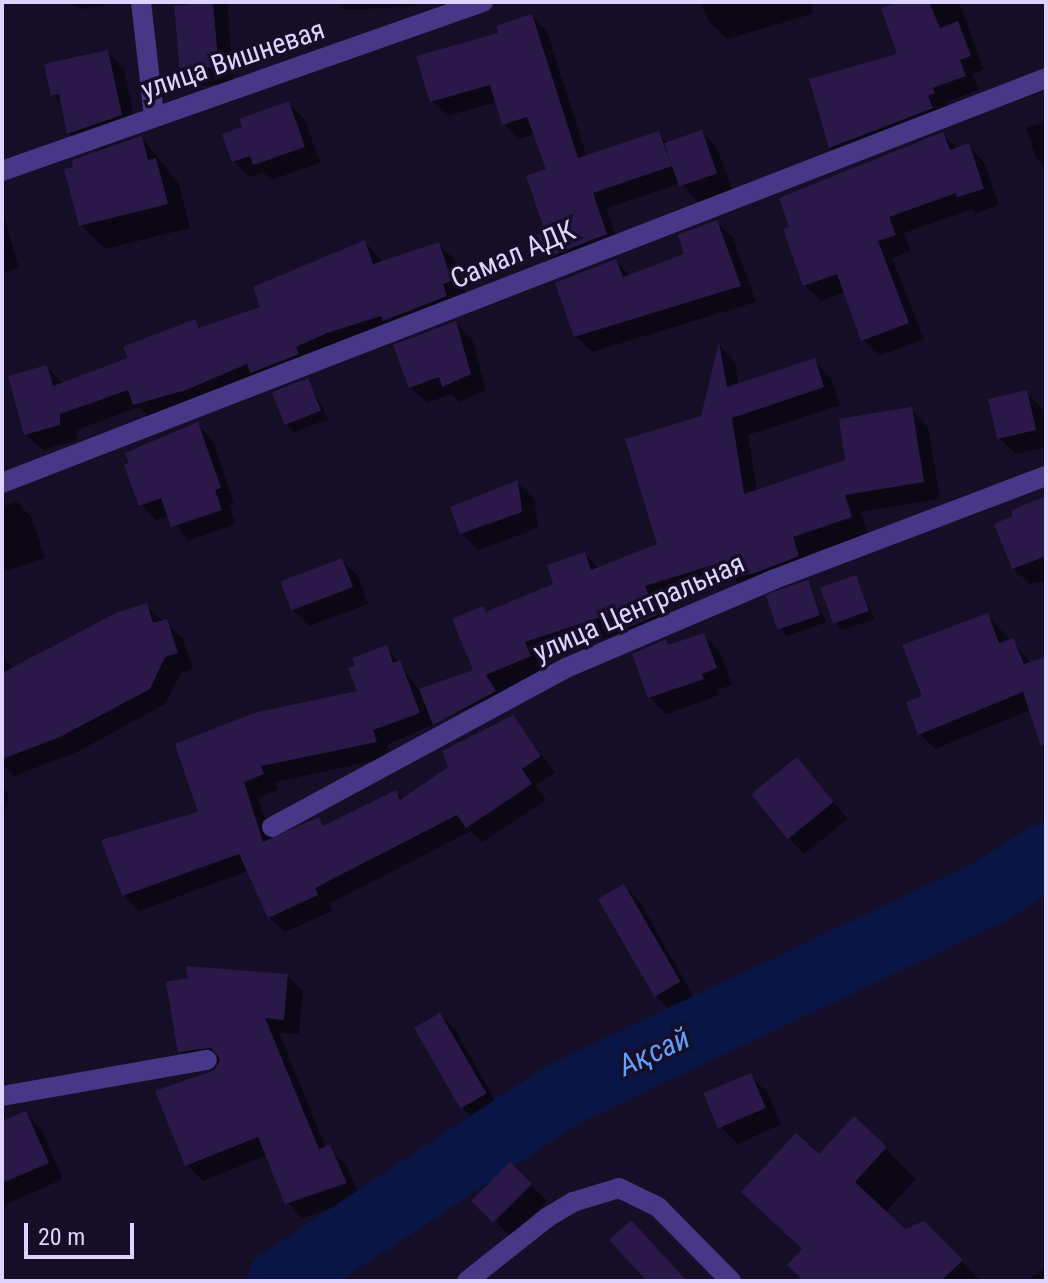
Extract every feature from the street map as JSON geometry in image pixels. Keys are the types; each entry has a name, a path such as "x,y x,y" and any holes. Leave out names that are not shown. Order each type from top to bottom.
{"street":[{"path":"141,2 154,116"},
{"name":"улица Вишневая","path":"2,171 483,2"},
{"name":"Самал АДК","path":"2,483 1046,78"},
{"name":"улица Центральная","path":"272,827 566,668 772,580 1046,476"},
{"path":"2,1096 207,1060"},
{"path":"467,1281 548,1217 573,1202 619,1188 658,1207 731,1281"}],"building":[{"path":"213,2 219,67 180,70 174,5"},
{"path":"898,2 929,2 940,28 958,21 971,56 960,60 966,76 933,88 935,93 928,96 933,108 829,148 809,79 897,54 881,8"},
{"path":"532,14 578,158 659,131 672,166 593,193 607,234 546,258 537,235 545,232 526,176 546,169 527,117 502,125 490,85 430,102 416,56 498,33 496,26"},
{"path":"108,50 122,115 67,134 59,94 51,96 44,64"},
{"path":"289,101 305,147 253,165 250,156 232,162 222,134 242,127 239,119"},
{"path":"702,130 717,173 679,187 664,143"},
{"path":"943,132 950,150 969,143 984,189 957,197 956,193 889,217 896,235 878,241 909,323 861,341 837,274 803,286 783,229 789,227 779,198"},
{"path":"142,136 148,160 156,158 168,204 79,226 64,169 73,167 72,160"},
{"path":"717,220 741,286 574,337 555,283 616,259 623,277 684,254 678,235"},
{"path":"365,240 373,264 439,242 452,281 443,284 447,296 383,321 381,316 327,333 296,347 299,354 250,373 247,364 186,390 133,405 128,390 60,414 60,425 24,435 8,376 47,365 53,386 128,358 123,347 195,319 199,328 260,307 253,287"},
{"path":"456,321 471,374 442,387 439,377 409,388 393,345"},
{"path":"719,342 727,387 815,358 824,387 732,418 744,494 845,460 839,419 912,407 924,482 845,495 852,517 793,537 799,556 755,573 730,578 726,561 645,586 657,615 624,629 616,612 525,642 531,656 486,675 496,691 433,725 419,689 473,670 452,619 483,606 486,612 553,584 547,565 585,552 591,570 657,544 625,439 701,416"},
{"path":"308,378 321,410 285,425 272,393"},
{"path":"1027,390 1036,430 997,439 988,399"},
{"path":"198,422 221,488 215,490 222,510 171,527 161,498 139,506 124,465 129,463 125,453"},
{"path":"518,480 522,512 460,534 450,507"},
{"path":"1046,496 1046,556 1012,569 994,524 1012,516 1012,510"},
{"path":"342,558 353,587 291,611 280,582"},
{"path":"856,575 869,611 833,624 820,588"},
{"path":"808,580 820,615 777,630 765,595"},
{"path":"147,603 153,623 167,619 178,653 165,657 150,689 60,737 2,759 2,673 116,613"},
{"path":"988,613 999,643 1013,638 1024,664 1046,657 1046,745 1041,746 1023,692 918,735 906,702 922,696 902,645"},
{"path":"704,633 717,668 702,674 704,679 648,698 632,654 666,639 668,645"},
{"path":"387,645 393,663 400,660 420,713 373,730 377,742 261,766 264,774 244,782 263,842 319,817 323,826 396,790 400,800 448,767 442,751 513,715 541,756 522,769 532,784 466,828 457,815 315,888 318,895 268,918 239,854 122,896 101,840 198,812 175,744 254,713 357,691 348,668 355,666 352,658"},
{"path":"797,757 834,802 788,839 751,794"},
{"path":"624,884 680,982 655,997 598,899"},
{"path":"186,966 288,974 284,1020 265,1018 319,1149 330,1145 347,1183 285,1204 258,1137 185,1166 155,1091 215,1070 220,1059 211,1048 178,1052 166,982 188,978"},
{"path":"440,1013 486,1094 461,1109 414,1028"},
{"path":"751,1073 766,1108 718,1128 703,1093"},
{"path":"26,1111 49,1163 2,1183 2,1121"},
{"path":"854,1116 887,1147 855,1182 905,1229 924,1221 963,1260 941,1281 804,1281 787,1265 802,1249 741,1192 796,1133 819,1154"},
{"path":"510,1162 532,1184 493,1223 471,1201"},
{"path":"631,1220 687,1281 647,1281 609,1240"}],"waterway":[{"name":"Ақсай","path":"280,1281 564,1094 988,893 1046,856"}]}
